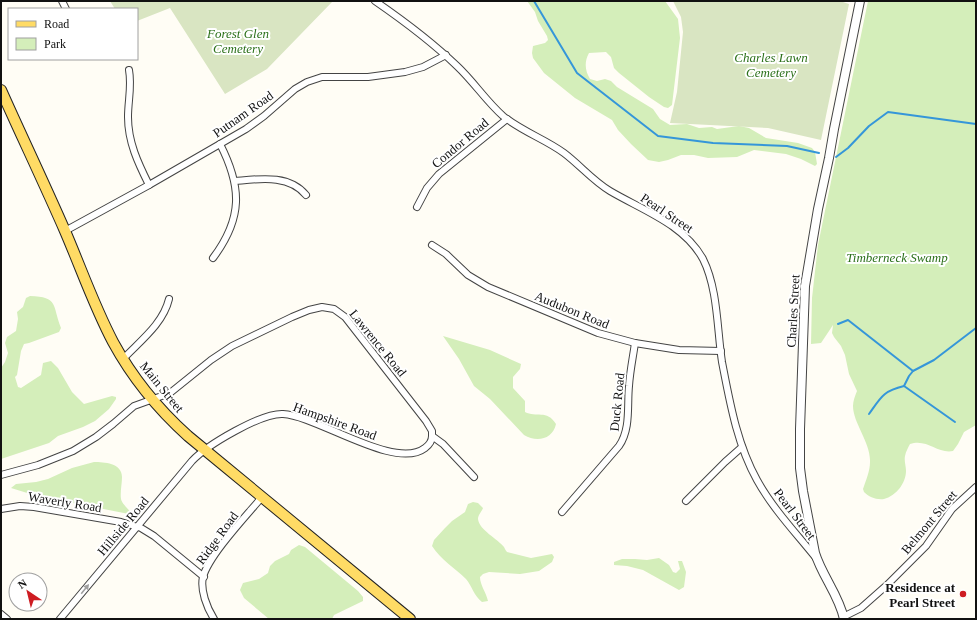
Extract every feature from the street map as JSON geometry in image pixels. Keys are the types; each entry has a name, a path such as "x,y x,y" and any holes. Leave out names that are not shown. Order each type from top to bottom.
{"main road":[{"name":"Main Street","path":"1,90 65,231 103,322 123,359 152,399 178,426 205,450 410,619"}],"street":[{"name":"Pearl Street","path":"375,1 446,55 507,119 560,150 602,186 666,223 690,241 702,259 708,272 713,293 731,407 742,447 752,470 766,494 818,561"},
{"name":"Charles Street","path":"845,618 818,561 804,500 800,468 800,429 805,286 808,262 860,1"},
{"name":"Putnam Road","path":"65,231 149,185 255,123 295,89 312,80 322,77 368,77 405,72 423,68 446,55"},
{"path":"129,70 131,84 128,116 131,140 138,162 149,185"},
{"name":"Condor Road","path":"418,207 427,188 438,174 507,119"},
{"path":"213,258 222,245 232,223 236,204 235,181 229,162 220,144"},
{"path":"235,181 264,179 277,180 293,184 306,194"},
{"name":"Audubon Road","path":"432,245 446,254 468,275 488,288 598,332 635,343 679,350 721,351"},
{"path":"123,359 159,320 166,310 169,299"},
{"name":"Lawrence Road","path":"1,475 38,465 73,451 96,437 134,406 170,393 211,360 241,341 309,310 327,307 340,313 358,332 430,427 432,436 443,444 474,477"},
{"name":"Duck Road","path":"562,512 619,446 624,438 627,428 629,385 635,343"},
{"name":"Hampshire Road","path":"205,450 252,423 278,414 294,417 362,443 397,453 411,454 420,452 431,442 432,436"},
{"path":"686,501 742,447"},
{"name":"Hillside Road","path":"60,619 192,461 205,450"},
{"name":"Belmont Street","path":"845,618 861,608 887,585 926,546 952,509 976,488"},
{"name":"Ridge Road","path":"214,619 206,602 203,588 204,577 213,558 262,497"},
{"name":"Waverly Road","path":"1,509 20,506 34,507 137,526 154,536 204,577"},
{"path":"1,614 7,619"}],"green space":[{"name":"Forest Glen Cemetery","path":"110,1 333,1 267,69 225,94 170,8 138,21 138,8 114,8"},
{"path":"527,1 665,1 678,19 680,38 672,105 668,108 664,107 619,73 614,68 611,57 606,52 589,53 586,60 586,66 590,79 597,81 605,79 611,81 617,87 653,109 660,119 670,125 687,124 699,128 712,127 717,129 739,126 749,128 766,138 798,143 812,148 815,152 817,164 815,166 786,154 754,150 737,157 708,158 694,155 681,155 659,162 648,160 618,130 612,120 575,98 544,73 533,58 532,53 533,46 545,43 548,40 535,12"},
{"name":"Charles Lawn Cemetery","path":"673,1 840,1 849,4 821,140 768,128 670,123 677,92 683,32 681,17"},
{"name":"Timberneck Swamp","path":"868,1 976,1 976,425 964,432 953,451 942,450 922,443 910,444 905,456 906,476 900,488 892,495 884,499 875,499 870,497 864,492 863,489 868,476 870,455 854,413 853,402 857,391 849,374 845,355 832,333 833,325 821,343 811,344 812,298 818,245"},
{"path":"30,296 50,300 55,308 61,328 59,332 24,344 21,351 17,375 15,377 18,387 21,388 41,375 43,363 51,361 58,368 72,392 84,404 112,396 116,397 116,399 109,409 95,421 58,436 49,443 1,459 1,368 8,353 5,343 7,337 16,331 18,319 17,312 23,307 26,298"},
{"path":"443,336 490,350 521,364 520,369 513,377 513,388 525,401 525,412 529,414 545,415 553,419 556,424 552,433 539,439 534,439 524,435 490,399 474,386 459,359"},
{"path":"94,462 112,464 119,469 122,477 121,499 130,512 129,514 37,496 11,488 16,484 48,479 72,468"},
{"path":"473,502 478,503 483,508 478,519 479,523 504,547 507,552 531,558 552,554 554,557 552,562 539,571 520,574 489,572 483,574 480,577 480,580 488,601 482,602 477,597 466,579 444,560 432,546 434,540 445,528 465,512 468,504"},
{"path":"299,545 305,547 358,591 363,597 363,601 334,615 332,619 269,619 244,598 240,590 243,583 259,579 268,573 270,566 275,561 289,554 291,550"},
{"path":"659,558 669,565 673,572 676,573 680,569 678,561 682,561 686,572 684,587 679,590 643,570 627,566 614,565 614,562 622,559 647,560"}],"waterway":[{"path":"534,1 577,73 658,136 713,143 787,146 819,153"},
{"path":"836,157 848,148 869,126 888,112 976,124"},
{"path":"838,324 848,320 913,371 934,360 976,328"},
{"path":"913,371 904,386 955,422"},
{"path":"869,414 883,396 891,390 904,386"}],"place":[{"name":"Residence at Pearl Street","path":"963,594"}]}
